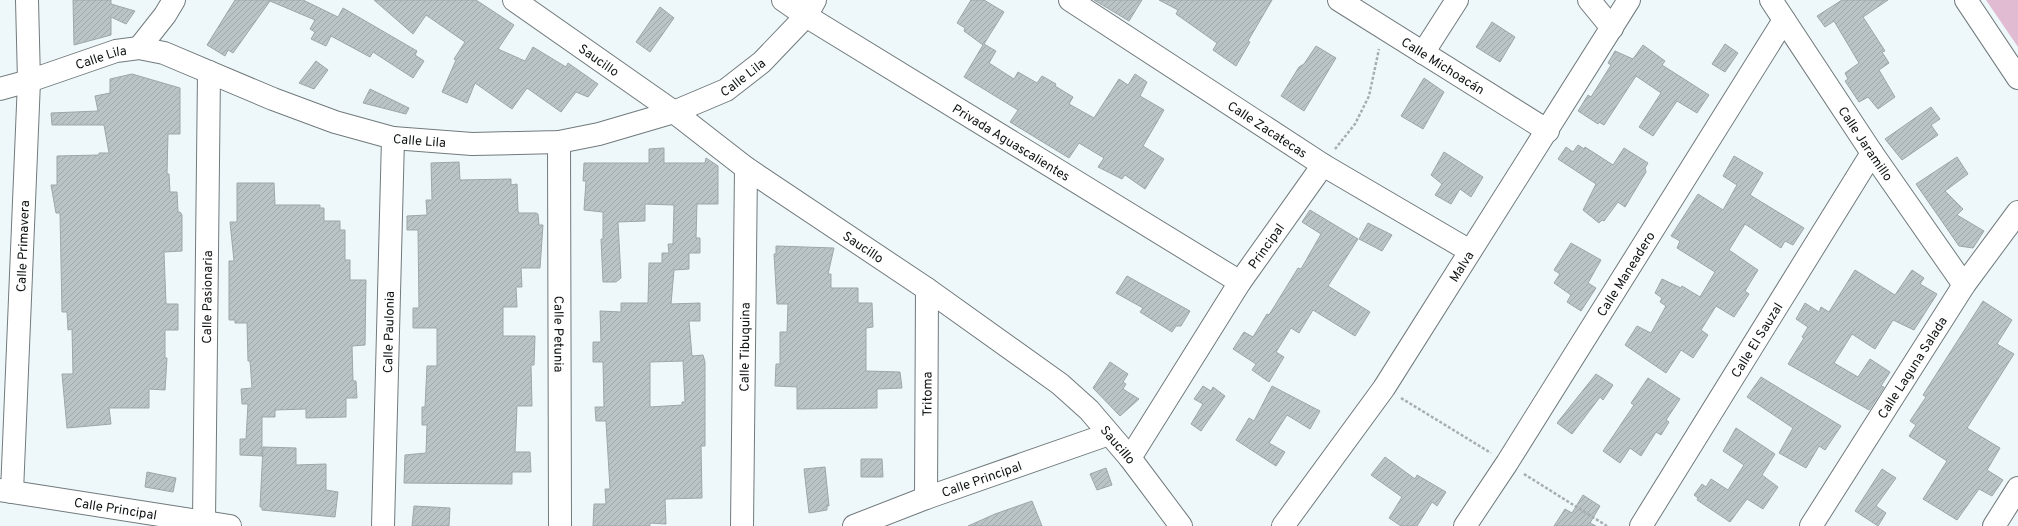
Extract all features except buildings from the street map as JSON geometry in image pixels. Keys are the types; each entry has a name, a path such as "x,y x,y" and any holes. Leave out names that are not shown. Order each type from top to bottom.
{"street":[{"name":"Calle Primavera","path":"6,491 29,81 28,0"},
{"path":"139,48 165,15 174,0"},
{"name":"Saucillo","path":"514,0 674,112 746,168 927,289 1060,384 1089,410 1130,458 1181,526"},
{"name":"Privada Aguascalientes","path":"783,0 811,8 1240,282"},
{"name":"Calle Zacatecas","path":"1070,0 1323,165 1470,251"},
{"name":"Calle Michoacán","path":"1340,0 1548,131"},
{"path":"1423,53 1457,0"},
{"path":"1589,0 1612,28"},
{"name":"Malva","path":"1283,526 1384,388 1470,251 1548,131 1629,0"},
{"name":"Calle Jaramillo","path":"1771,0 1872,153 1964,285"},
{"path":"1966,0 2018,78"},
{"name":"Calle Lila","path":"0,88 29,81 116,51 139,48 164,53 335,122 393,138 472,144 559,142 599,134 674,112 726,90 762,62 811,8"},
{"name":"Calle Maneadero","path":"1465,526 1507,463 1784,20"},
{"name":"Calle Pasionaria","path":"204,521 209,72"},
{"name":"Calle Paulonia","path":"382,526 393,138"},
{"name":"Calle Petunia","path":"559,142 560,526"},
{"name":"Calle El Sauzal","path":"1641,526 1872,153"},
{"name":"Principal","path":"1130,458 1240,282 1323,165"},
{"name":"Calle Tibuquina","path":"742,526 746,168"},
{"name":"Calle Laguna Salada","path":"1811,526 1964,285 2018,212"},
{"name":"Tritoma","path":"926,498 927,289"},
{"name":"Calle Principal","path":"854,526 926,498 1109,434"},
{"path":"1994,526 2018,488"},
{"name":"Calle Principal","path":"6,491 230,526"}],"path":[{"path":"1323,165 1355,124 1369,96 1384,29"},
{"path":"1384,388 1607,526"}],"shaded area":[{"path":"1986,0 2018,0 2018,47"}]}
